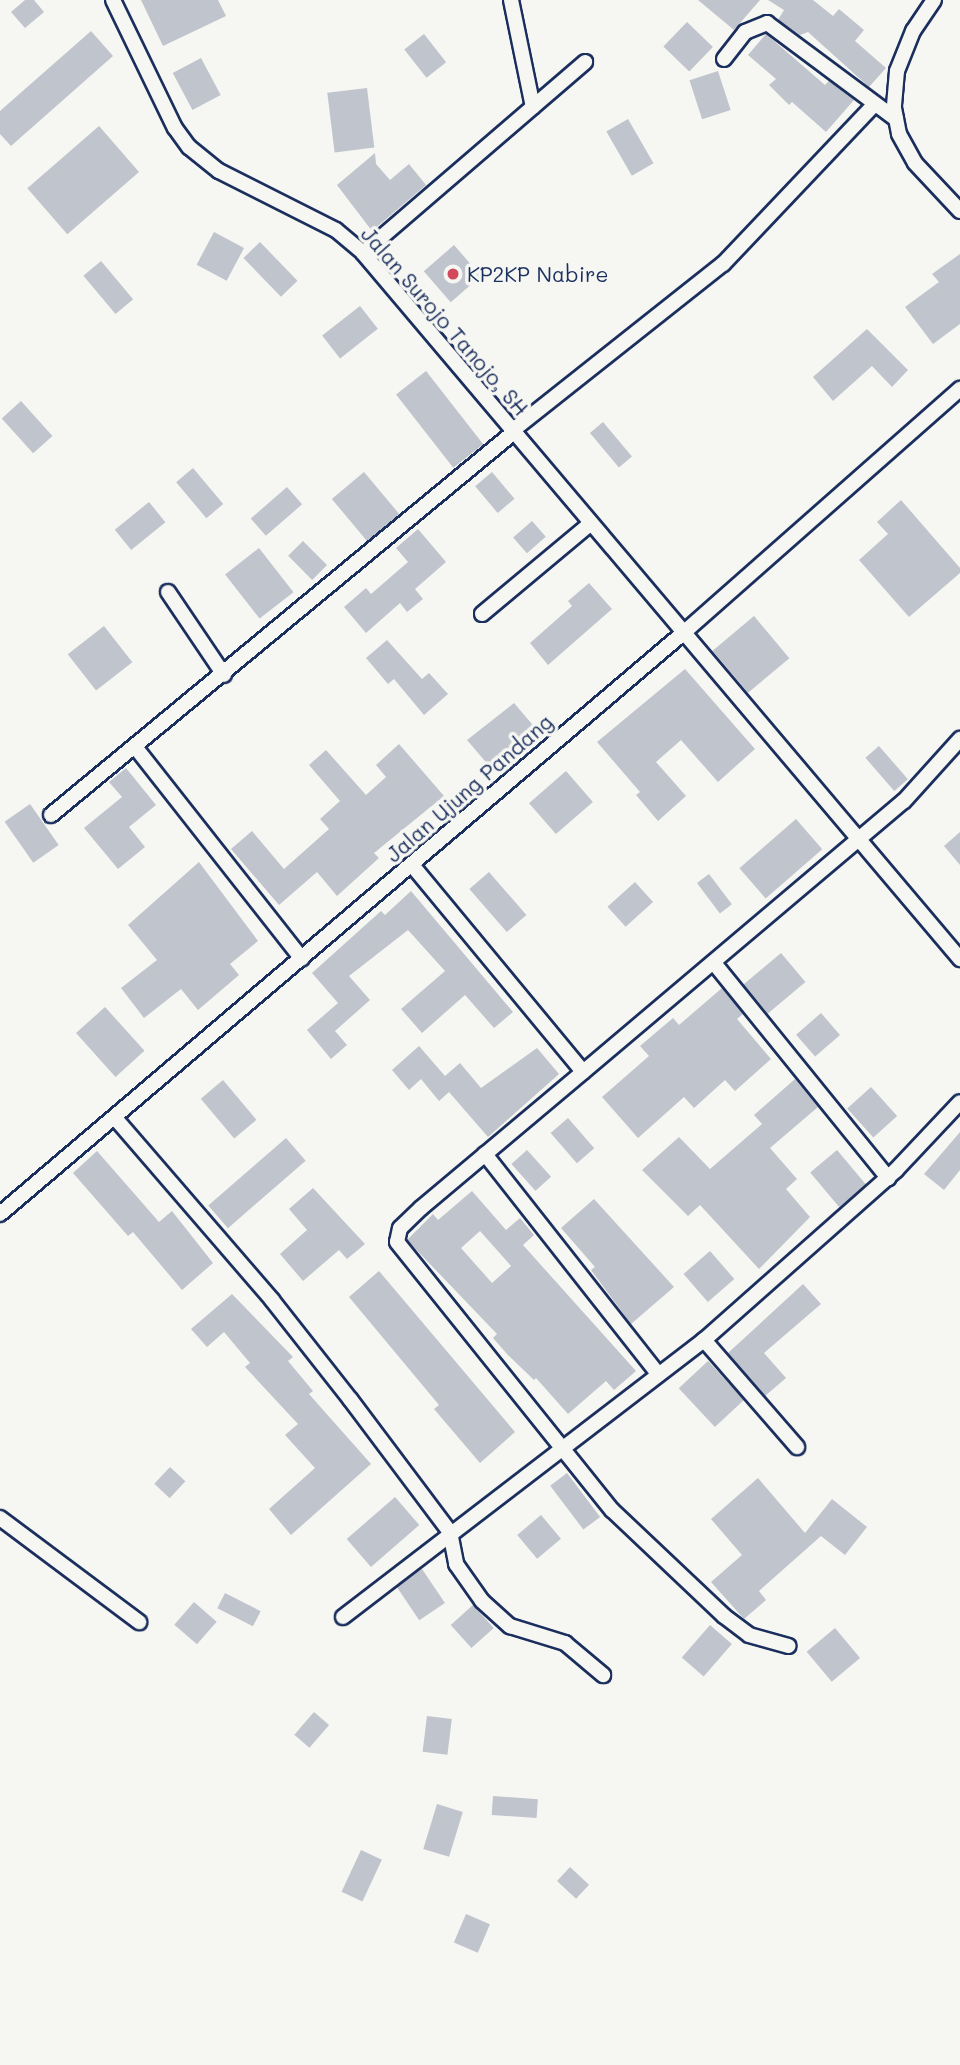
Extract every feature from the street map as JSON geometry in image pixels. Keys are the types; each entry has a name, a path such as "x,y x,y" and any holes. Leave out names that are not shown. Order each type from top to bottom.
{"street":[{"name":"Jalan Surojo Tanojo, SH","path":"113,0 175,128 189,147 219,170 309,215 363,253 682,634 960,959"},
{"path":"511,0 533,107"},
{"path":"934,0 913,31 897,71 896,119 915,163 960,211"},
{"path":"724,59 745,32 767,23 778,27 873,106 896,119"},
{"path":"363,253 585,62"},
{"path":"51,815 224,675 513,431 723,264 873,106"},
{"name":"Jalan Ujung Pandang","path":"0,1214 116,1119 682,634 960,388"},
{"path":"482,614 590,524"},
{"path":"168,592 224,675"},
{"path":"789,1646 749,1635 724,1616 611,1510 397,1242 400,1228 485,1154 714,963 856,837 904,801 960,739"},
{"path":"135,748 302,959"},
{"path":"412,865 583,1072"},
{"path":"714,963 888,1178"},
{"path":"343,1617 450,1532 563,1450 704,1340 888,1178 960,1102"},
{"path":"116,1119 272,1300 450,1532 456,1564 501,1620 565,1643 603,1675"},
{"path":"485,1154 658,1374"},
{"path":"704,1340 797,1447"},
{"path":"0,1518 139,1622"}],"building":[{"path":"25,0 34,0 44,12 25,28 11,12"},
{"path":"141,0 218,0 226,16 163,46"},
{"path":"698,0 760,0 734,30"},
{"path":"768,0 813,0 833,16 839,9 864,30 855,41 886,68 869,87 808,32 800,35 778,20 784,10"},
{"path":"687,22 713,47 689,71 663,46"},
{"path":"91,31 113,56 11,146 0,134 0,111"},
{"path":"424,34 446,62 426,78 404,49"},
{"path":"766,34 825,85 829,81 854,100 826,132 792,102 789,105 769,85 776,79 748,55"},
{"path":"201,58 221,95 192,110 173,73"},
{"path":"718,71 731,110 702,119 689,80"},
{"path":"367,88 374,148 335,152 327,93"},
{"path":"628,119 654,163 632,176 606,132"},
{"path":"99,126 139,172 67,234 27,188"},
{"path":"375,153 376,164 390,180 409,164 426,185 372,231 337,185"},
{"path":"214,232 244,248 227,281 197,265"},
{"path":"260,242 298,281 281,297 243,258"},
{"name":"KP2KP Nabire","path":"454,245 481,276 451,302 424,271"},
{"path":"960,254 960,324 933,344 905,307 939,282 932,274"},
{"path":"101,261 133,299 116,314 83,276"},
{"path":"360,306 378,329 340,358 322,336"},
{"path":"867,329 908,370 892,387 872,366 833,401 813,377"},
{"path":"426,371 483,444 453,468 396,394"},
{"path":"21,401 52,436 33,453 2,418"},
{"path":"603,422 632,456 619,467 590,433"},
{"path":"193,468 223,504 206,518 176,482"},
{"path":"364,472 399,514 367,541 332,499"},
{"path":"492,472 514,499 498,513 475,486"},
{"path":"287,487 302,504 266,536 251,518"},
{"path":"901,500 960,568 960,573 909,617 859,560 888,534 877,522"},
{"path":"149,502 165,522 131,550 115,530"},
{"path":"532,521 546,537 527,553 513,537"},
{"path":"418,529 446,562 415,589 423,599 407,612 400,603 366,633 344,607 366,588 371,594 408,562 396,548"},
{"path":"303,541 327,565 312,580 288,556"},
{"path":"259,548 293,592 260,619 225,574"},
{"path":"589,583 612,609 548,665 530,643 572,606 568,601"},
{"path":"754,616 789,658 748,693 713,651"},
{"path":"104,626 132,662 96,691 68,654"},
{"path":"387,640 422,679 429,673 448,694 424,715 394,679 388,684 366,658"},
{"path":"685,669 755,749 718,782 681,740 656,762 686,796 658,821 636,795 640,792 597,742"},
{"path":"514,703 543,737 527,751 519,742 490,767 467,740"},
{"path":"399,744 444,796 374,853 379,858 337,896 317,872 279,905 231,849 252,831 284,869 329,829 320,819 340,801 309,765 326,750 366,795 386,777 376,765"},
{"path":"879,746 908,779 894,791 865,758"},
{"path":"126,768 156,805 129,827 145,847 118,869 84,828 122,797 109,782"},
{"path":"566,771 593,802 556,834 529,803"},
{"path":"30,804 59,845 33,863 5,822"},
{"path":"796,819 822,849 766,898 739,868"},
{"path":"960,832 960,865 944,846"},
{"path":"199,862 258,941 230,964 239,975 198,1010 181,989 144,1018 121,988 157,960 128,925"},
{"path":"489,872 526,915 507,932 469,889"},
{"path":"709,874 732,904 720,913 697,883"},
{"path":"635,882 653,902 626,927 608,907"},
{"path":"411,891 513,1012 494,1028 465,995 422,1033 401,1009 445,971 408,930 349,976 370,1000 335,1031 347,1045 331,1059 307,1030 338,1003 312,973 381,911 385,915"},
{"path":"781,953 805,982 768,1014 743,984"},
{"path":"722,988 743,1014 737,1019 771,1059 735,1091 725,1080 694,1108 684,1097 638,1138 602,1097 649,1056 640,1046 673,1018 679,1025"},
{"path":"105,1007 144,1051 115,1077 76,1033"},
{"path":"821,1013 840,1035 815,1057 796,1035"},
{"path":"419,1046 445,1076 460,1063 481,1088 537,1048 559,1074 488,1137 449,1092 439,1101 421,1079 409,1090 392,1070"},
{"path":"795,1079 818,1107 770,1148 797,1179 786,1189 810,1217 759,1269 700,1205 688,1216 642,1170 679,1137 710,1169 762,1124 754,1115"},
{"path":"223,1080 256,1120 234,1138 201,1099"},
{"path":"871,1087 897,1116 873,1137 847,1108"},
{"path":"568,1118 594,1148 577,1163 551,1133"},
{"path":"960,1132 960,1170 944,1190 924,1174"},
{"path":"286,1138 306,1161 228,1228 208,1206"},
{"path":"527,1150 551,1177 535,1191 511,1164"},
{"path":"837,1150 866,1184 839,1207 810,1172"},
{"path":"97,1151 159,1222 172,1211 213,1263 182,1290 133,1232 128,1236 73,1173"},
{"path":"313,1188 365,1244 347,1259 339,1250 303,1281 280,1254 307,1230 289,1209"},
{"path":"472,1191 506,1230 520,1218 534,1235 523,1245 636,1371 614,1390 606,1381 568,1414 536,1378 534,1380 507,1354 493,1338 497,1334 407,1240 433,1214 438,1220","holes":["480,1231 511,1266 492,1283 461,1248"]},
{"path":"594,1199 674,1287 631,1324 591,1270 595,1267 561,1228"},
{"path":"710,1251 734,1279 708,1302 684,1274"},
{"path":"379,1271 515,1432 480,1463 434,1409 439,1405 349,1297"},
{"path":"803,1284 821,1304 764,1353 786,1378 765,1396 728,1353"},
{"path":"232,1294 293,1357 288,1361 313,1391 309,1394 371,1464 291,1535 269,1509 315,1468 285,1435 298,1424 245,1367 250,1363 224,1332 207,1347 191,1329"},
{"path":"708,1361 744,1400 715,1427 679,1388"},
{"path":"170,1467 185,1481 170,1498 154,1484"},
{"path":"567,1473 600,1517 583,1530 550,1486"},
{"path":"758,1478 805,1533 832,1499 867,1527 845,1555 821,1536 759,1591 766,1600 744,1619 711,1582 742,1555 711,1519"},
{"path":"395,1497 419,1525 371,1567 347,1539"},
{"path":"541,1515 561,1539 537,1559 517,1535"},
{"path":"422,1569 445,1603 419,1620 396,1586"},
{"path":"225,1593 261,1611 253,1626 217,1608"},
{"path":"194,1602 217,1622 197,1644 174,1625"},
{"path":"473,1605 494,1628 471,1648 451,1625"},
{"path":"710,1625 732,1644 704,1676 682,1657"},
{"path":"835,1628 860,1658 832,1682 807,1652"},
{"path":"314,1712 329,1725 309,1748 294,1735"},
{"path":"427,1716 452,1719 447,1755 423,1752"},
{"path":"493,1796 538,1799 537,1818 492,1815"},
{"path":"437,1804 463,1812 449,1857 423,1849"},
{"path":"361,1850 382,1860 362,1901 342,1892"},
{"path":"570,1867 589,1885 576,1899 557,1881"},
{"path":"466,1914 490,1924 478,1953 454,1943"}],"place":[{"name":"KP2KP Nabire","path":"453,274"}]}
